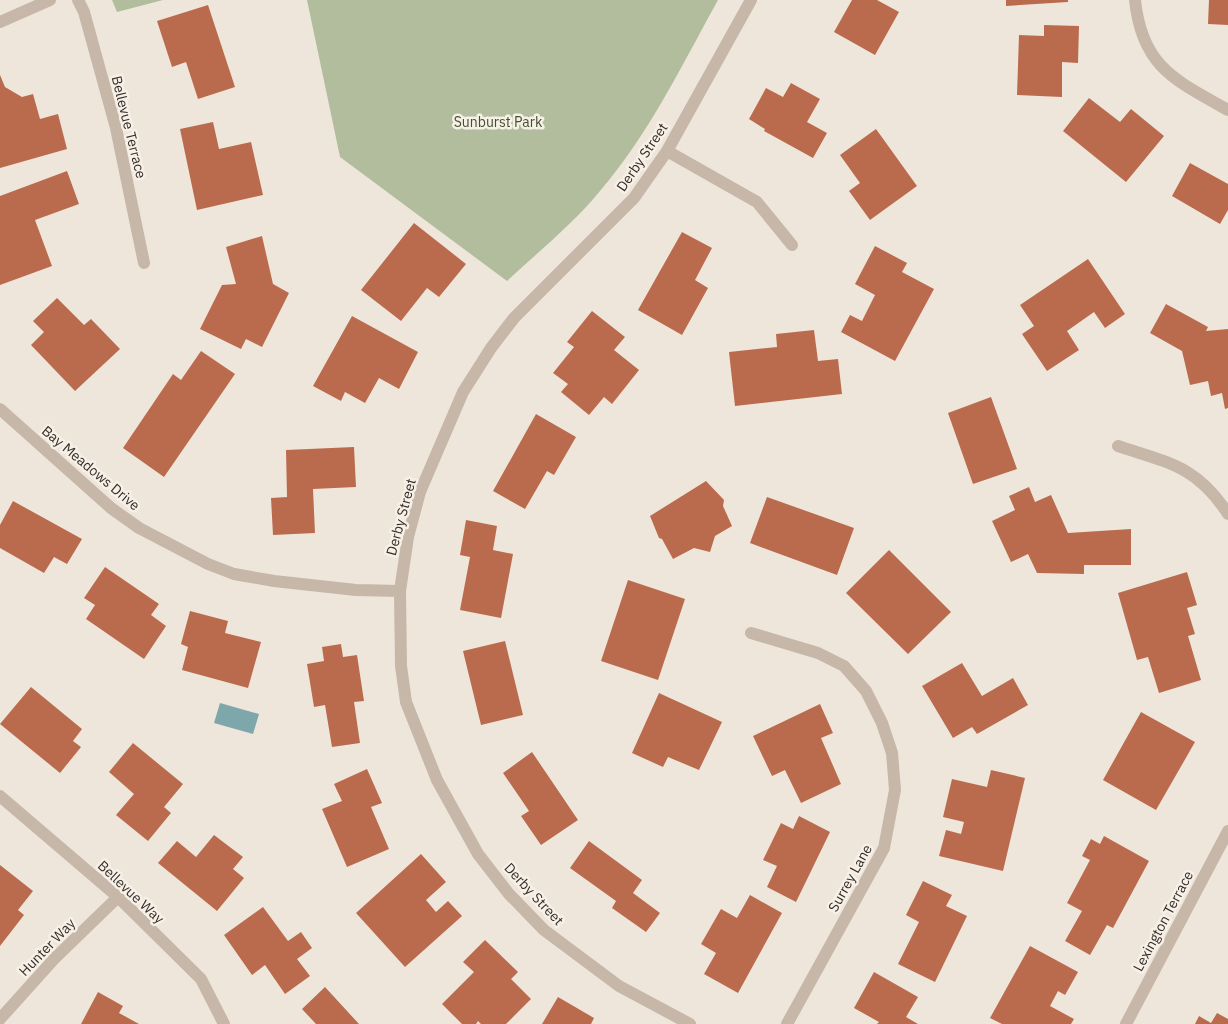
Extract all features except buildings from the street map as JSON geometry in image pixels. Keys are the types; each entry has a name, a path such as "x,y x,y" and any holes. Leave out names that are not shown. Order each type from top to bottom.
{"street":[{"path":"0,22 50,0"},
{"name":"Bellevue Terrace","path":"78,0 84,12 116,128 144,262"},
{"name":"Derby Street","path":"690,1024 620,986 544,930 509,894 478,854 437,780 406,702 401,666 400,591 408,537 420,492 463,392 514,318 634,198 667,151 751,0"},
{"path":"1135,0 1138,24 1148,50 1161,67 1182,84 1228,110"},
{"path":"667,151 757,202 792,245"},
{"name":"Bay Meadows Drive","path":"0,409 111,508 139,528 208,564 234,574 274,582 356,590 400,591"},
{"path":"1118,446 1172,463 1195,475 1218,498 1228,514"},
{"name":"Surrey Lane","path":"751,633 818,653 844,666 866,691 882,723 892,753 895,790 884,848 787,1024"},
{"name":"Bellevue Way","path":"0,796 118,897 201,979 224,1024"},
{"name":"Lexington Terrace","path":"1126,1024 1228,832"},
{"name":"Hunter Way","path":"0,1020 54,959 118,897"}],"green space":[{"path":"112,0 163,0 117,12"},
{"name":"Sunburst Park","path":"307,0 718,0 664,99 618,169 578,215 507,281 340,157"}],"water":[{"path":"220,703 259,714 253,734 214,723"}]}
